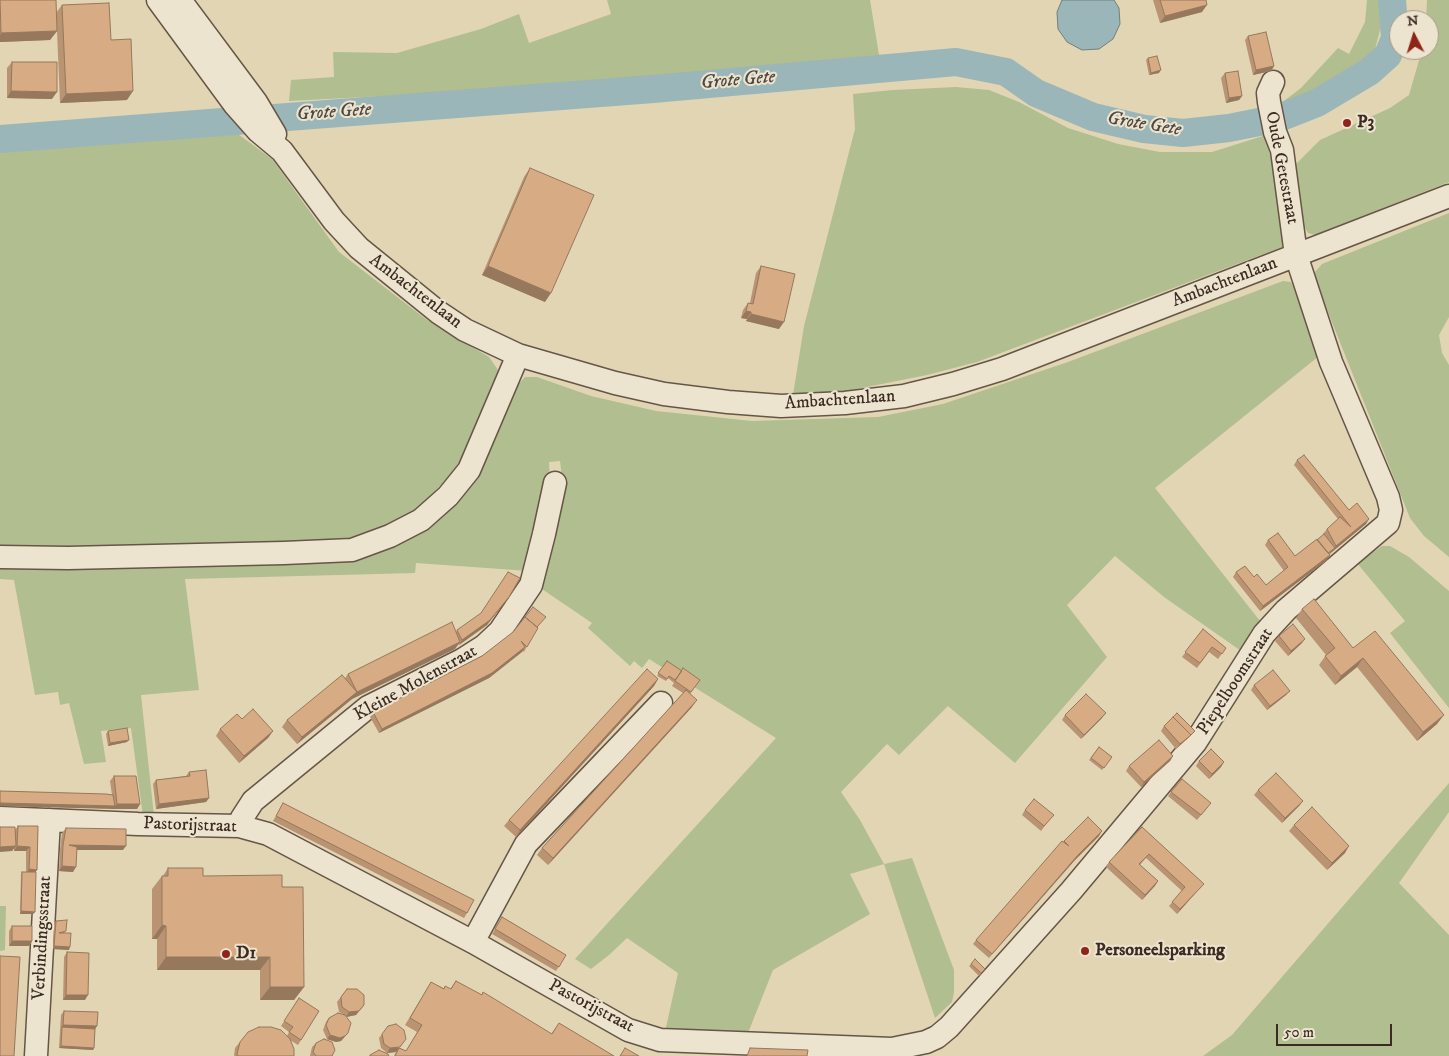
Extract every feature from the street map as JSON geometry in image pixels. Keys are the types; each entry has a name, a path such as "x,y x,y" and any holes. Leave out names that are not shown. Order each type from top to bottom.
{"street":[{"name":"Ambachtenlaan","path":"158,0 246,103"},
{"name":"Ambachtenlaan","path":"180,0 246,103 271,138 334,221 359,248 438,312 465,330 518,355 615,383 664,394 781,406 845,403 904,396 953,384 1002,369 1449,196"},
{"name":"Oude Getestraat","path":"1274,82 1268,93 1270,110 1275,132 1282,150 1296,255"},
{"name":"Piepelboomstraat","path":"926,1042 938,1037 949,1027 1071,892 1195,744 1264,634 1286,610 1388,523 1391,510 1388,497 1331,362 1296,255"},
{"path":"0,557 68,558 352,550 390,536 421,520 448,496 470,470 518,355"},
{"name":"Kleine Molenstraat","path":"239,826 253,801 368,707 462,660 484,646 500,631 531,585 555,483"},
{"path":"474,942 526,844 661,703"},
{"name":"Pastorijstraat","path":"0,818 239,826 268,834 474,942 628,1030 660,1040 892,1049 926,1042"},
{"name":"Verbindingsstraat","path":"36,1056 49,820"}],"green space":[{"path":"607,0 870,0 879,55 733,70 479,91 289,101 291,80 334,77 333,52 397,53 481,29 519,14 529,43 611,14"},
{"path":"1367,0 1382,0 1380,30 1375,49 1334,84 1276,107 1301,88 1338,48 1349,54 1365,22"},
{"path":"1427,0 1449,0 1449,182 1315,235 1308,233 1301,221 1293,167 1320,140 1390,108 1409,95 1419,60 1439,60 1439,10 1426,10"},
{"path":"956,87 989,90 1019,102 1068,128 1118,144 1160,152 1212,152 1266,135 1285,228 1285,238 1282,247 977,362 927,375 837,393 793,395 804,326 855,129 853,94"},
{"path":"223,123 272,159 339,252 427,320 489,357 498,370 497,388 471,441 452,474 417,509 385,528 344,542 105,548 0,548 0,139"},
{"path":"1449,213 1449,317 1439,335 1442,353 1449,365 1449,557 1424,536 1410,518 1316,282 1315,272 1322,264"},
{"path":"1283,281 1291,282 1302,301 1324,352 1155,488 1264,626 1244,653 1164,597 1115,556 1067,605 1107,657 1015,763 948,706 899,755 887,744 841,792 860,820 884,864 850,874 870,914 773,970 748,1033 665,1032 678,973 627,938 591,969 575,959 776,738 649,659 642,668 634,661 630,666 588,628 592,623 539,587 562,477 560,461 549,462 550,481 529,571 416,563 415,573 185,579 199,690 141,695 154,816 143,816 131,728 101,731 106,762 84,764 69,703 60,705 58,692 35,695 14,580 0,579 0,565 409,535 525,377 537,377 591,396 656,411 752,421 878,417 943,404 1068,362"},
{"path":"1382,546 1390,546 1409,557 1449,591 1449,708 1390,633 1405,621 1357,563"},
{"path":"1449,783 1449,812 1399,883 1449,935 1449,1056 1203,1056 1232,1035"},
{"path":"912,858 954,970 952,1002 935,1018 884,864"},
{"path":"0,906 6,906 5,950 0,951"}],"water":[{"path":"1062,0 1114,0 1119,8 1120,24 1113,39 1099,49 1082,50 1067,42 1058,29 1057,12"}],"building":[{"path":"0,0 56,0 57,31 1,33"},
{"path":"1160,0 1206,0 1207,5 1165,16"},
{"path":"109,3 111,40 131,39 133,91 66,94 62,5"},
{"path":"1266,32 1274,66 1256,70 1248,36"},
{"path":"1157,56 1161,70 1151,73 1148,58"},
{"path":"12,62 57,62 57,92 11,91"},
{"path":"1238,71 1242,96 1229,98 1225,73"},
{"path":"530,168 594,195 551,293 488,266"},
{"path":"761,266 795,274 784,322 746,311 748,303 753,304"},
{"path":"1304,455 1349,510 1357,503 1369,519 1336,546 1327,529 1340,517 1351,527 1297,460"},
{"path":"1278,533 1295,556 1317,539 1330,555 1263,606 1236,572 1245,566 1254,577 1257,574 1266,585 1288,567 1268,540"},
{"path":"1324,534 1335,548 1328,553 1317,540"},
{"path":"508,572 520,578 509,597 490,620 462,640 457,630 481,613"},
{"path":"1314,599 1353,648 1375,631 1444,715 1423,732 1363,658 1341,676 1325,656 1335,648 1302,609"},
{"path":"533,607 546,617 537,627 525,617"},
{"path":"525,617 538,628 527,647 521,641 525,647 492,673 382,729 373,712 482,656 513,632"},
{"path":"452,622 460,642 357,692 348,674"},
{"path":"1293,624 1305,639 1291,651 1279,636"},
{"path":"1203,629 1226,648 1222,654 1212,647 1200,663 1185,652"},
{"path":"667,661 682,671 675,680 669,676 667,679 658,673"},
{"path":"683,668 700,680 691,692 675,681"},
{"path":"647,669 658,679 520,830 509,820"},
{"path":"1273,670 1290,691 1270,706 1254,685"},
{"path":"342,675 357,692 302,737 287,720"},
{"path":"686,690 697,700 553,858 542,848"},
{"path":"1086,694 1106,713 1084,735 1065,715"},
{"path":"253,709 273,731 244,756 220,729 237,714 242,719"},
{"path":"1177,713 1195,731 1191,735 1173,717"},
{"path":"1173,717 1191,735 1180,744 1164,726"},
{"path":"127,728 129,740 110,743 108,731"},
{"path":"1159,740 1173,756 1144,782 1129,766"},
{"path":"1099,747 1112,757 1104,768 1091,758"},
{"path":"1211,749 1224,762 1212,774 1199,761"},
{"path":"206,770 209,798 159,804 156,780 190,776 189,772"},
{"path":"1276,773 1303,801 1285,818 1258,790"},
{"path":"114,776 136,776 140,804 117,804"},
{"path":"1182,779 1211,803 1201,815 1171,792"},
{"path":"0,791 106,794 113,795 115,806 0,803"},
{"path":"1034,799 1054,815 1044,826 1025,810"},
{"path":"283,803 474,900 467,913 276,816"},
{"path":"1312,807 1349,846 1332,863 1294,825"},
{"path":"1088,817 1102,831 1078,855 992,954 976,940 1062,841 1069,846 1064,841"},
{"path":"18,826 38,826 37,870 29,869 30,847 17,846"},
{"path":"0,827 15,827 16,846 0,847"},
{"path":"1142,827 1204,884 1180,909 1172,902 1185,887 1149,854 1139,864 1158,881 1145,895 1109,862"},
{"path":"66,828 126,829 126,846 69,845 77,847 76,867 62,866"},
{"name":"D1","path":"168,868 203,868 203,876 282,875 282,887 303,887 304,987 270,987 270,957 166,957 166,926 162,925 162,876 168,876"},
{"path":"22,872 36,872 35,912 21,911"},
{"path":"502,917 566,955 559,967 495,929"},
{"path":"67,920 66,931 59,933 71,933 70,947 54,946 56,921"},
{"path":"12,926 32,926 32,941 12,941"},
{"path":"67,952 89,953 88,995 66,995"},
{"path":"0,956 20,957 14,1056 0,1056"},
{"path":"975,959 985,969 981,973 971,964"},
{"path":"456,981 482,995 483,992 552,1034 559,1023 614,1056 395,1056 399,1048 406,1051 422,1025 410,1018 431,982 444,989 445,986 451,989"},
{"path":"347,989 357,989 364,995 364,1005 359,1011 349,1012 342,1007 341,997"},
{"path":"299,998 319,1011 301,1040 289,1032 293,1027 284,1021"},
{"path":"64,1011 98,1012 97,1026 63,1025"},
{"path":"338,1013 345,1015 351,1023 348,1033 340,1038 330,1035 326,1025 329,1018"},
{"path":"396,1024 404,1030 406,1039 400,1047 390,1048 384,1044 382,1034 388,1026"},
{"path":"62,1027 95,1029 94,1048 61,1046"},
{"path":"259,1027 271,1027 281,1030 290,1039 294,1049 294,1056 238,1056 240,1042 248,1032"},
{"path":"324,1039 332,1042 335,1050 332,1056 316,1056 313,1052 316,1043"},
{"path":"625,1048 639,1056 620,1056"},
{"path":"750,1048 808,1050 807,1056 747,1056"},
{"path":"379,1050 388,1054 389,1056 370,1056"}],"waterway":[{"name":"Grote Gete","path":"0,139 653,89 956,62 1006,72 1036,93 1093,117 1144,129 1183,133 1229,128 1279,118 1317,103 1369,72 1388,55 1395,38 1392,0"}],"place":[{"name":"P3","path":"1347,123"},
{"name":"Personeelsparking","path":"1085,951"},
{"name":"D1","path":"226,954"}]}
